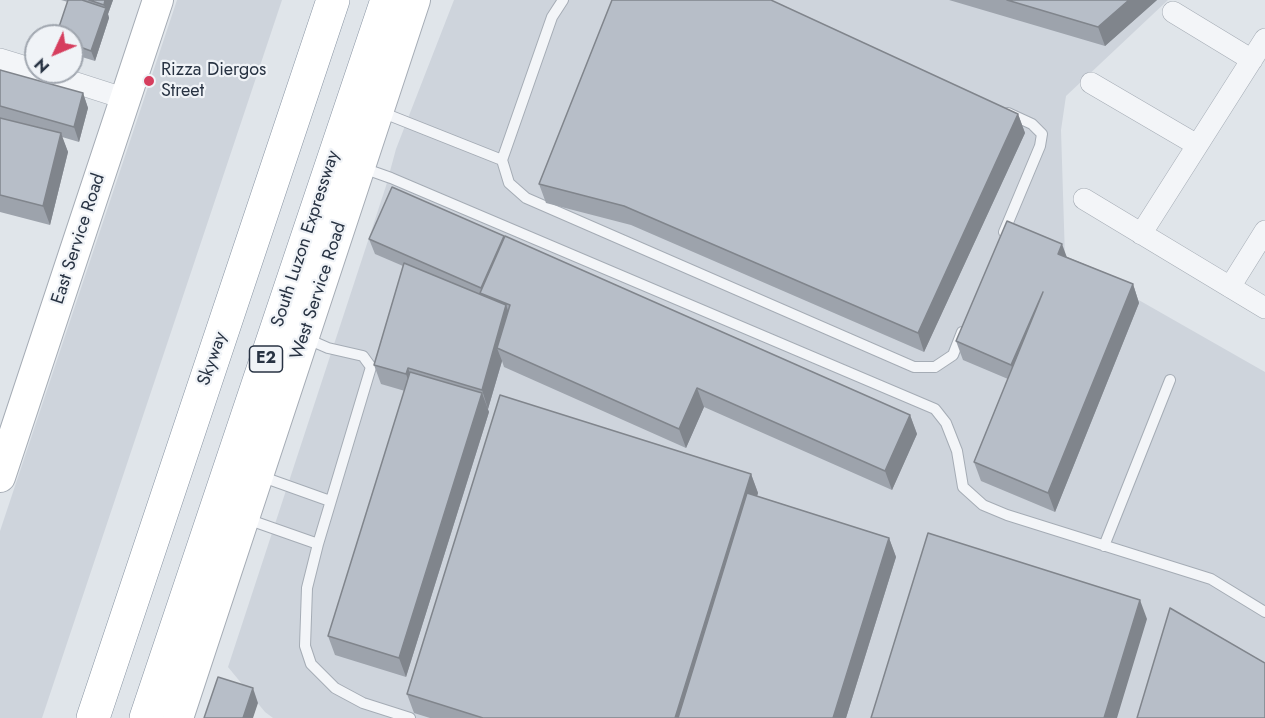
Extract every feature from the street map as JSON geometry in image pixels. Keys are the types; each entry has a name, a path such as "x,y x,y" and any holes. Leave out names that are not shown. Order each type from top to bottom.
{"highway":[{"path":"91,718 325,0"},
{"name":"Skyway","path":"91,718 333,0"},
{"name":"Skyway","path":"133,718 373,0"},
{"name":"South Luzon Expressway","path":"146,718 387,0"}],"main road":[{"name":"East Service Road","path":"0,477 158,0"},
{"name":"West Service Road","path":"178,718 415,0"}],"street":[{"path":"1173,12 1252,60"},
{"path":"1141,234 1265,39"},
{"path":"0,59 24,66"},
{"path":"1092,83 1197,145"},
{"path":"79,84 126,99"},
{"path":"1084,199 1265,308"},
{"path":"1230,286 1265,231"}],"lane":[{"path":"563,0 552,17 502,160 509,183 526,198 914,367 935,367 953,354 967,322"},
{"path":"999,245 1040,146 1042,134 1032,124 1000,109"},
{"path":"378,111 502,160"},
{"path":"360,167 391,178 935,409 946,423 957,451 963,487 982,505 1211,579 1265,612"},
{"path":"304,338 328,348 363,356 371,367 330,501 307,588 305,646 311,664 335,688 363,703 410,718"},
{"path":"1104,546 1170,380"},
{"path":"259,475 330,501"},
{"path":"244,518 318,544"}],"shaded area":[{"path":"177,0 282,0 42,718 0,718 0,531"},
{"path":"454,0 1168,0 1066,96 1061,130 1065,258 1265,372 1265,718 273,718 265,712 228,667 386,186 396,149"}],"building":[{"path":"68,0 82,0 106,8 91,51 84,48 84,24 60,24"},
{"path":"89,0 105,0 104,5"},
{"path":"612,0 771,0 1018,114 918,333 624,206 539,184"},
{"path":"1007,0 1129,0 1098,27"},
{"path":"0,70 24,77 24,84 51,84 83,93 74,127 0,106"},
{"path":"0,118 61,133 43,206 0,195"},
{"path":"392,187 504,236 481,288 369,239"},
{"path":"1007,221 1062,244 1058,254 1133,284 1048,493 974,462 1043,292 1011,365 956,341"},
{"path":"505,236 910,415 885,471 697,388 679,429 497,348 510,305 480,293"},
{"path":"404,263 506,305 482,390 408,368 406,374 374,365"},
{"path":"410,372 482,393 399,658 328,636"},
{"path":"500,395 751,474 675,718 483,718 407,694"},
{"path":"747,493 889,538 833,718 678,718"},
{"path":"928,533 1140,600 1104,718 871,718"},
{"path":"1170,608 1265,663 1265,718 1137,718"},
{"path":"218,677 253,688 243,718 204,718"}],"place":[{"name":"Rizza Diergos Street","path":"149,81"}]}
